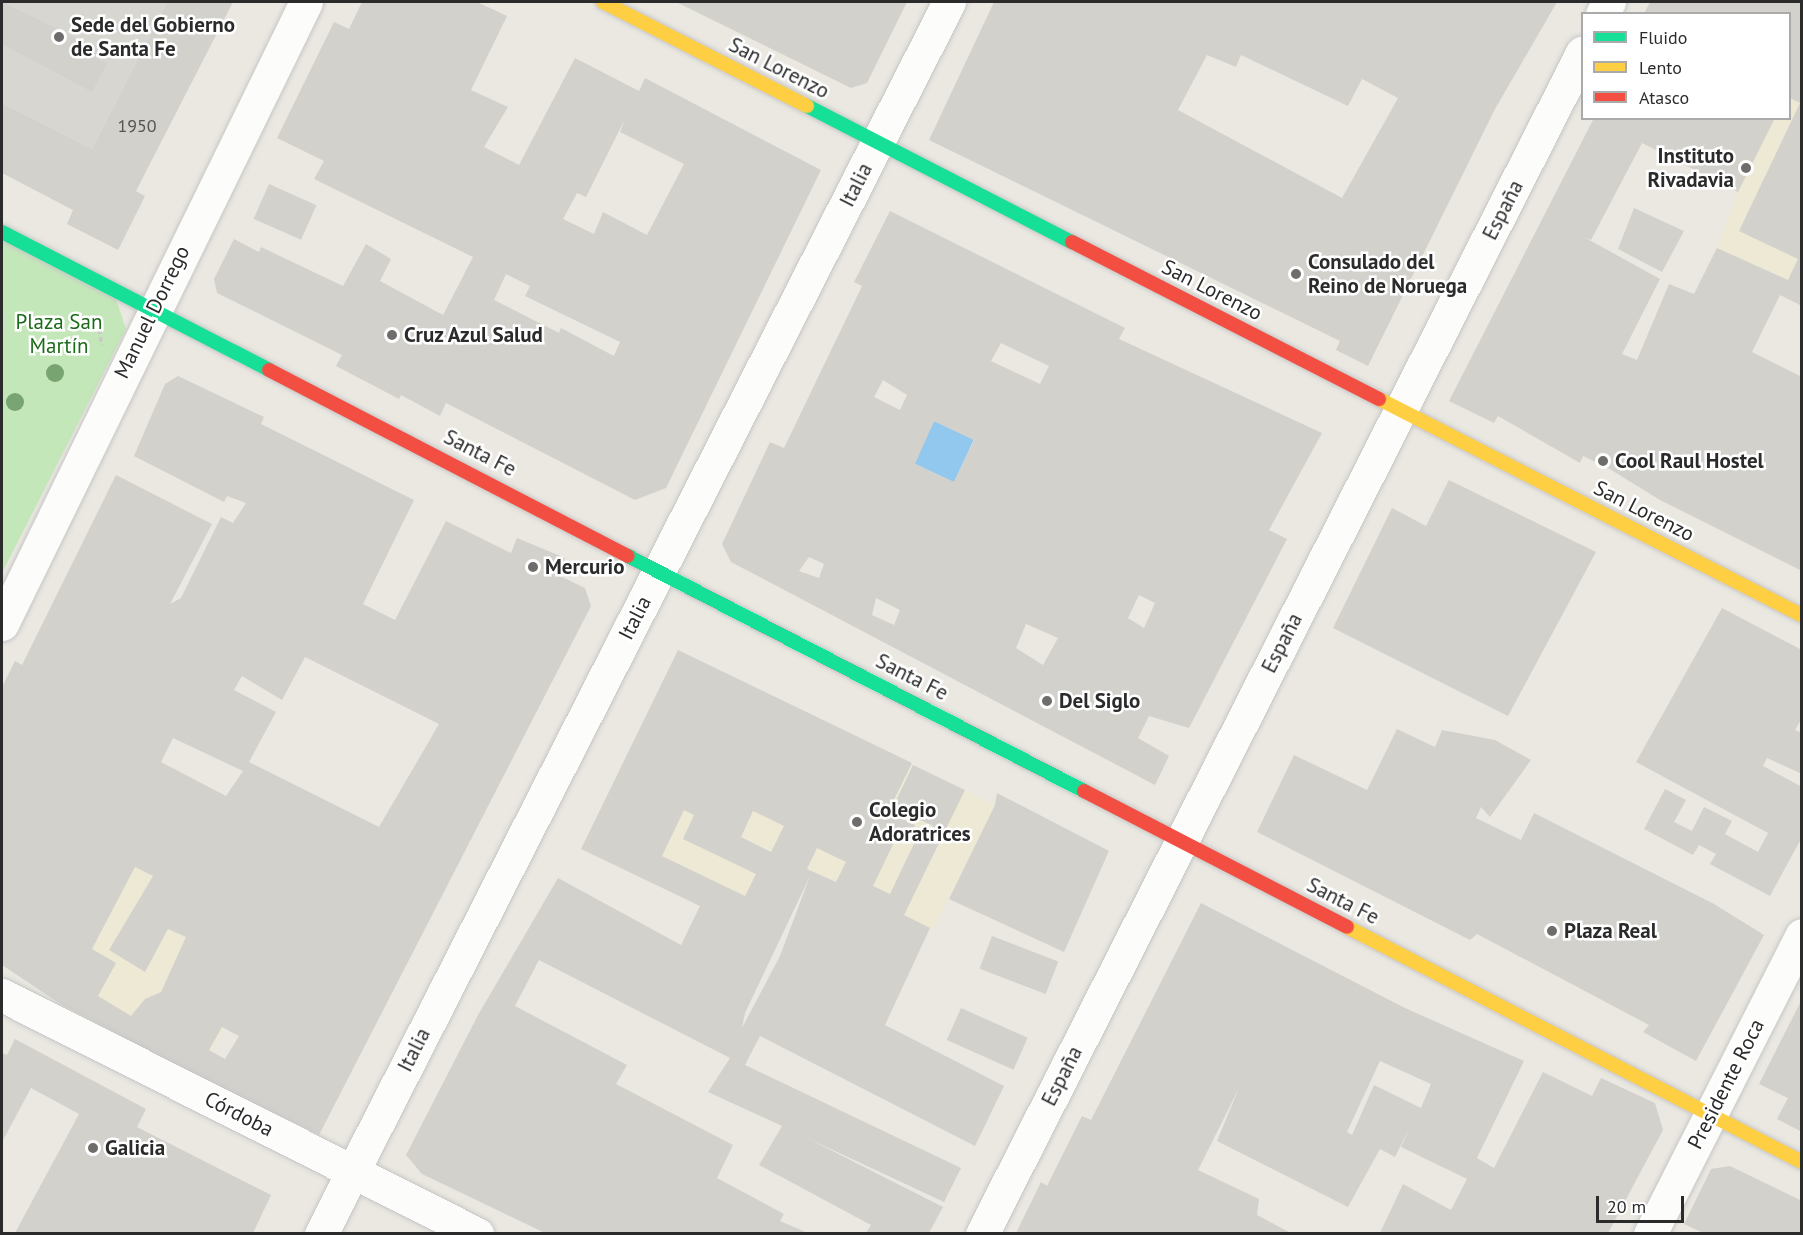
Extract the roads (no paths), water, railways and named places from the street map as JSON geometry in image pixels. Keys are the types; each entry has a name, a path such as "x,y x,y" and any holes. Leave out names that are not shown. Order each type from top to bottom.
{"main road":[{"name":"San Lorenzo","path":"603,2 1802,615"},
{"name":"Santa Fe","path":"2,232 660,569 1802,1162"}],"street":[{"name":"Manuel Dorrego","path":"2,624 153,309 306,2"},
{"name":"Italia","path":"321,1233 949,2"},
{"name":"España","path":"982,1233 1581,55"},
{"name":"Presidente Roca","path":"1650,1233 1802,935"},
{"name":"Córdoba","path":"2,995 477,1233"}],"water":[{"path":"934,421 974,440 954,482 914,464"}],"place":[{"name":"Sede del Gobierno de Santa Fe","path":"59,37"},
{"name":"Instituto Rivadavia","path":"1746,168"},
{"name":"Consulado del Reino de Noruega","path":"1296,274"},
{"name":"Cruz Azul Salud","path":"392,335"},
{"name":"Cool Raul Hostel","path":"1603,461"},
{"name":"Mercurio","path":"533,567"},
{"name":"Del Siglo","path":"1047,701"},
{"name":"Colegio Adoratrices","path":"857,822"},
{"name":"Plaza Real","path":"1552,931"},
{"name":"Galicia","path":"93,1148"}],"park label":[{"name":"Plaza San Martín","path":"59,334"}]}
